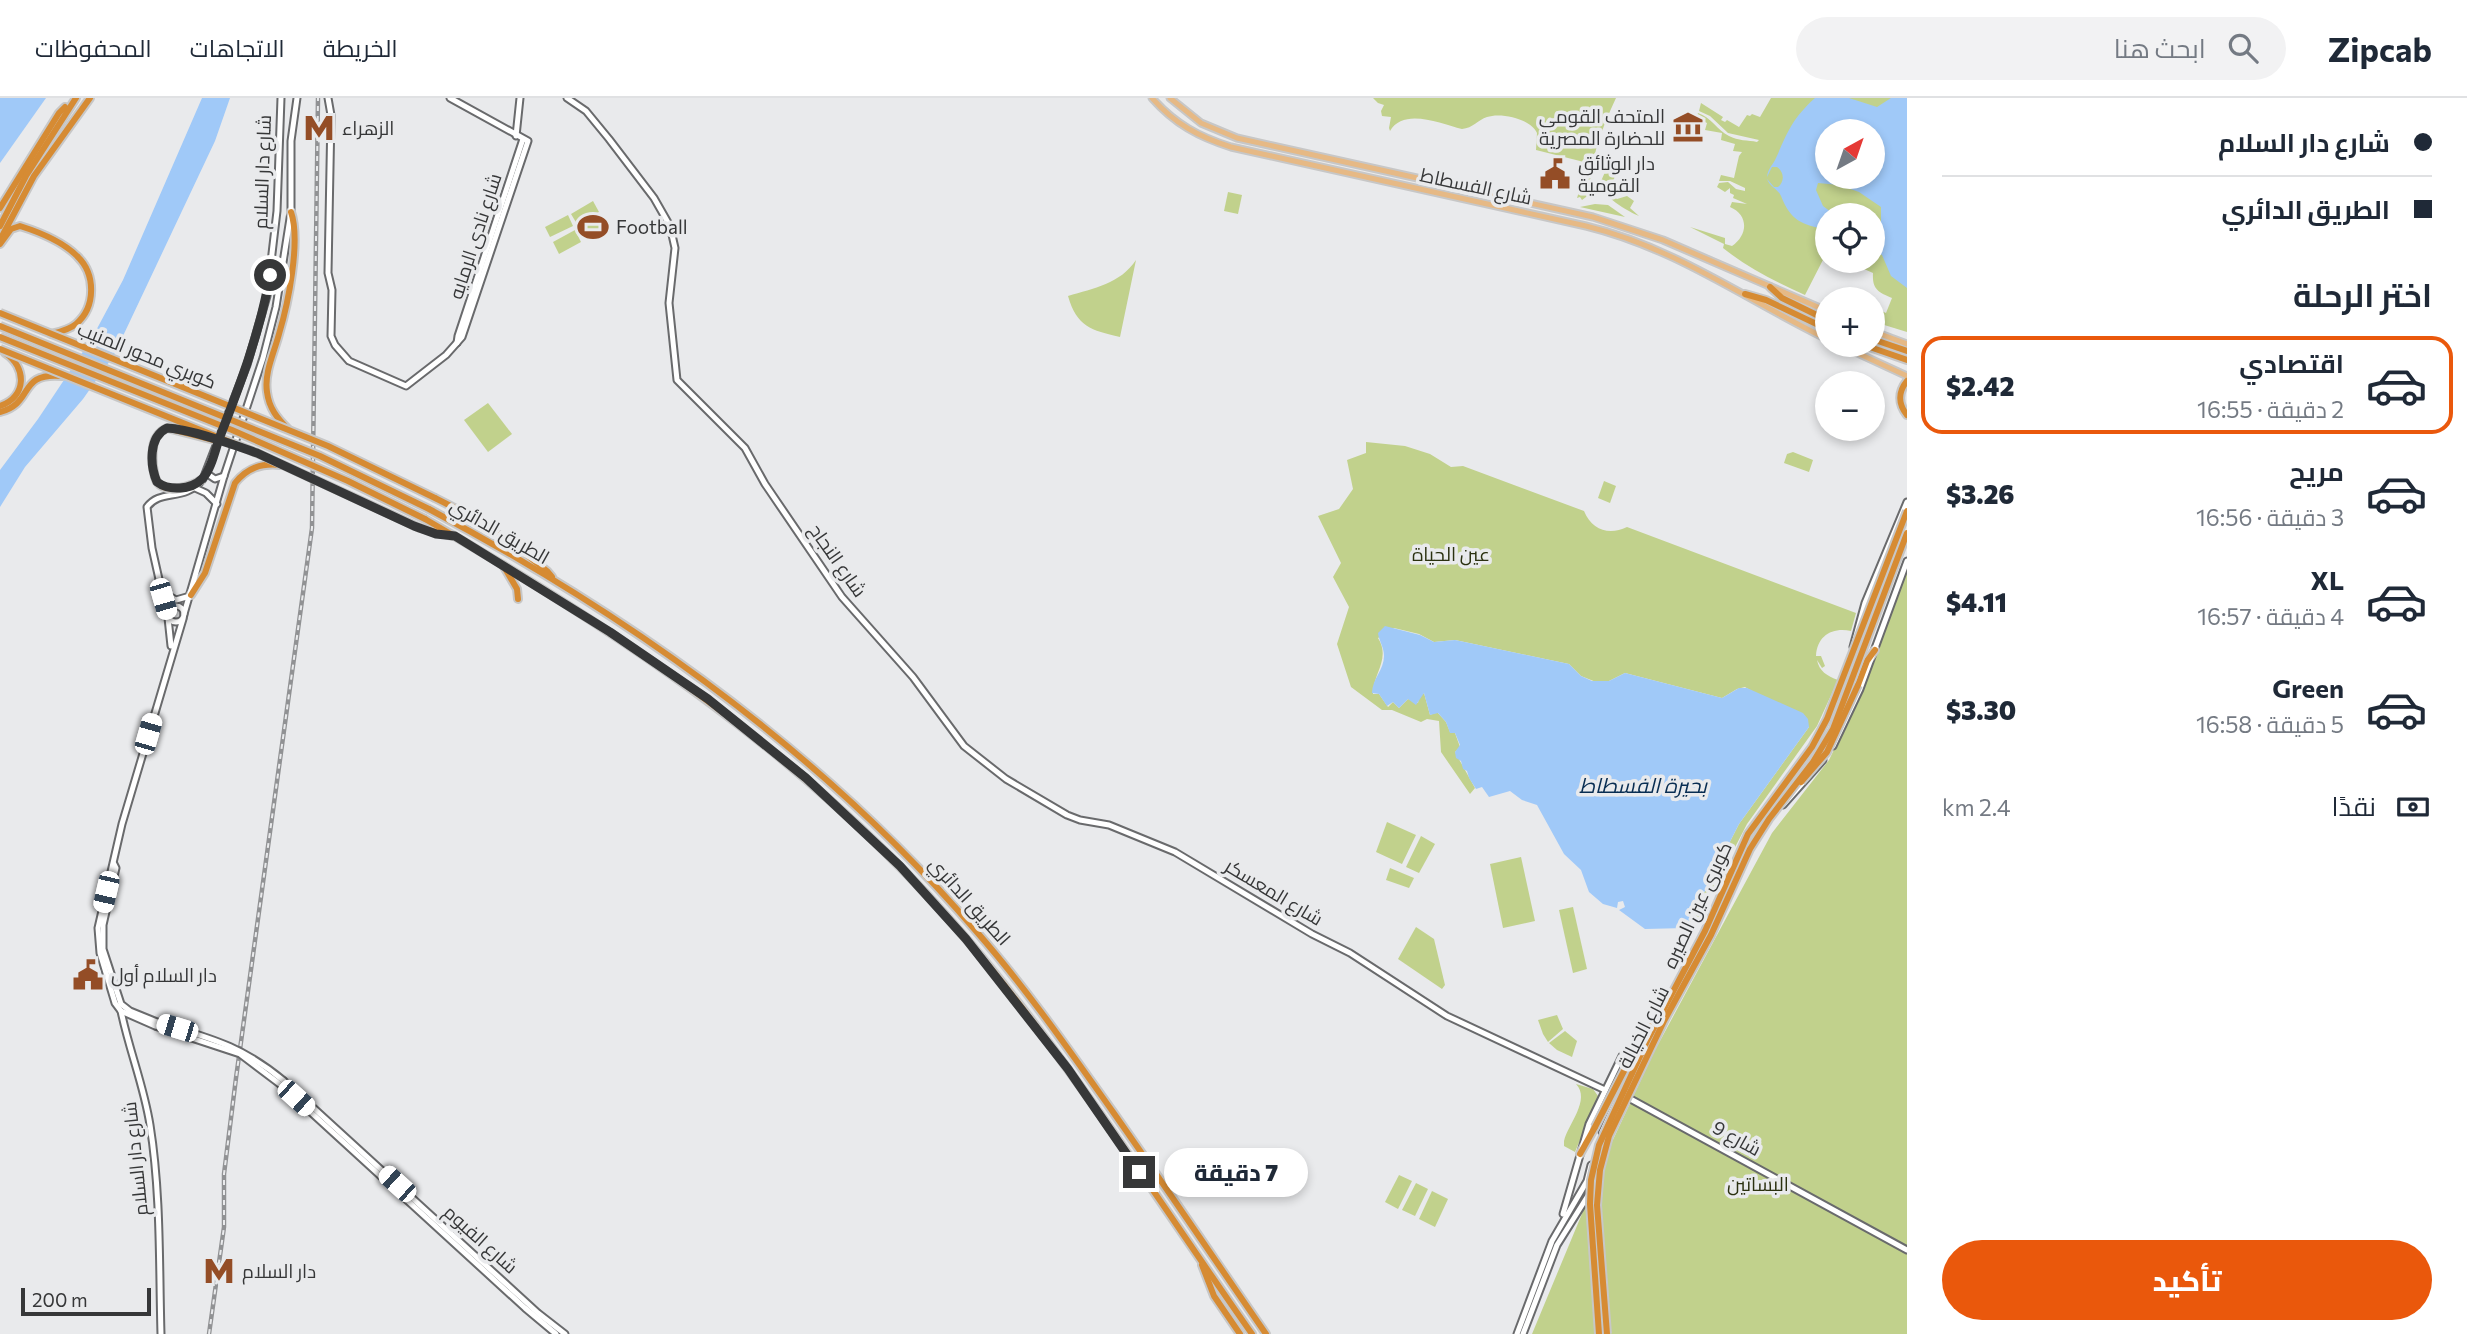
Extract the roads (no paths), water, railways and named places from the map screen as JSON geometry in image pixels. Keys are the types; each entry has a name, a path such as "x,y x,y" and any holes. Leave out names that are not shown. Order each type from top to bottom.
{"highway":[{"path":"0,226 22,183 76,98"},
{"path":"0,242 34,176 90,98"},
{"path":"0,208 59,113 70,105"},
{"path":"288,429 272,411 267,382 282,326 292,261 295,230 290,212"},
{"path":"0,242 11,229 20,226 60,244 73,252 85,265 91,282 91,300 86,310 74,326 50,334"},
{"path":"1770,287 1782,298 1815,314"},
{"path":"1745,294 1766,300 1815,323"},
{"name":"كوبري محور المنيب","path":"0,313 288,429 435,498"},
{"name":"كوبري محور المنيب","path":"0,326 320,456 429,509"},
{"name":"كوبري محور المنيب","path":"0,337 243,435 348,481 425,519"},
{"path":"1885,344 1907,351"},
{"path":"0,349 284,465"},
{"path":"0,349 18,365 22,381 16,396 0,406"},
{"path":"1885,352 1907,360"},
{"path":"0,412 16,405 30,383 37,378 46,375 68,376"},
{"path":"1907,379 1900,397 1907,415"},
{"path":"205,476 179,488 166,487 157,482 152,451 155,438 162,431 174,429 241,447"},
{"path":"191,596 205,573 235,483 258,466 284,465"},
{"name":"الطريق الدائري","path":"284,465 420,528 455,536"},
{"name":"الطريق الدائري","path":"435,498 504,537 547,570 555,582"},
{"name":"الطريق الدائري","path":"429,509 555,582 643,638 759,721 846,796 929,878 994,951 1044,1015 1266,1334"},
{"name":"كوبرى عين الصيره","path":"1599,1334 1590,1205 1593,1168 1603,1134 1658,1018 1705,931 1748,834 1806,755 1827,719 1907,511"},
{"name":"الطريق الدائري","path":"425,519 502,563 640,652 741,725 806,778 900,866 966,939 1034,1023 1252,1334"},
{"name":"كوبرى عين الصيره","path":"1607,1334 1597,1205 1598,1181 1605,1147 1664,1021 1711,935 1750,849 1821,750 1840,713 1907,533"},
{"path":"502,563 517,589 518,599"},
{"path":"1791,790 1808,776 1827,752 1859,687 1867,661 1875,650"},
{"path":"1580,1154 1643,1034 1658,1018"},
{"path":"1202,1264 1214,1296 1240,1334"}],"main road":[{"name":"شارع الفسطاط","path":"1152,98 1178,123 1218,142 1273,157 1614,233 1668,253 1815,332"},
{"name":"شارع الفسطاط","path":"1170,98 1201,123 1237,138 1614,223 1663,240 1815,306"},
{"path":"1885,336 1907,344"},
{"path":"1864,357 1907,379"}],"street":[{"name":"شارع دار السلام","path":"171,656 168,617 152,548 147,507 158,498 183,495 205,476 252,351 267,296 278,211 281,98"},
{"name":"شارع دار السلام","path":"161,1334 157,1212 150,1126 121,1008 115,1003 98,940 99,923 122,824 224,476 270,332 282,275 290,212 291,150 297,98"},
{"name":"شارع نادى الرمايه","path":"328,98 331,111 328,273 332,290 331,336 339,351 349,361 406,386 463,335 525,140 516,136"},
{"path":"450,98 516,136 520,98"},
{"name":"شارع النجاح","path":"567,98 586,111 609,139 654,198 670,226 675,248 669,303 677,380 745,448 765,484 842,597 913,677 938,711"},
{"path":"280,111 287,107 296,111"},
{"path":"205,476 215,479 224,476"},
{"path":"194,488 209,495 217,504"},
{"name":"شارع الخيالة","path":"1517,1334 1557,1229 1587,1181 1598,1140 1642,1043 1755,831 1826,728 1844,682 1865,603 1907,502"},
{"path":"1875,650 1907,561"},
{"path":"161,592 176,600 191,596"},
{"path":"174,606 181,608 183,616 175,622 168,617 169,609 174,606"},
{"path":"1844,682 1859,687"},
{"name":"شارع الخيالة","path":"1523,1334 1563,1232 1593,1185 1605,1143 1680,989 1757,842 1776,814 1818,768 1842,730 1859,687"},
{"name":"شارع المعسكر","path":"938,711 964,746 1006,779 1067,815 1085,822 1109,825 1175,852 1312,934 1350,953 1447,1016 1605,1090"},
{"path":"1673,986 1680,989"},
{"path":"121,1008 156,1024 242,1050 283,1083"},
{"path":"1557,1229 1568,1200 1586,1132 1605,1090 1622,1056 1642,1043"},
{"name":"شارع الفيوم","path":"283,1083 506,1292 556,1334"},
{"name":"شارع الفيوم","path":"283,1083 565,1334"},
{"name":"شارع 9","path":"1626,1096 1907,1250"},
{"path":"1537,1279 1540,1282 1545,1280"},
{"path":"1533,1291 1540,1293"}],"water":[{"path":"0,98 46,98 0,163"},
{"path":"202,98 230,98 215,141 114,355 83,399 25,467 0,507 0,470 92,338 123,280"},
{"path":"1815,98 1849,98 1877,107 1891,98 1907,98 1907,288 1891,276 1885,262 1885,203 1875,203 1850,189 1885,189 1885,119 1815,119 1815,189 1822,203 1815,203 1815,227 1793,216 1767,179 1774,187 1778,187 1782,182 1782,174 1777,167 1772,167 1767,177 1768,171 1801,112"},
{"name":"بحيرة الفسطاط","path":"1385,626 1420,635 1434,642 1455,640 1569,664 1581,676 1592,681 1609,681 1625,673 1722,698 1739,688 1747,688 1803,713 1808,719 1809,727 1739,824 1686,928 1645,929 1619,910 1625,907 1623,901 1618,902 1617,908 1603,904 1589,892 1581,870 1564,854 1537,805 1522,800 1510,791 1489,797 1482,787 1476,789 1461,761 1456,758 1455,752 1460,745 1455,733 1450,733 1446,722 1438,713 1430,715 1424,693 1416,705 1408,699 1399,708 1393,702 1387,706 1379,694 1372,693 1384,656 1378,633"}],"railway":[{"path":"209,1334 224,1227 224,1174 236,1078 312,528 318,98"}],"place":[{"name":"المتحف القومى للحضارة المصرية","path":"1688,127"},
{"name":"الزهراء","path":"319,128"},
{"name":"دار الوثائق القومية","path":"1555,174"},
{"name":"Football","path":"593,227"},
{"name":"دار السلام أول","path":"88,975"},
{"name":"دار السلام","path":"219,1271"}],"park label":[{"name":"عين الحياة","path":"1451,554"},
{"name":"البساتين","path":"1758,1184"}]}
